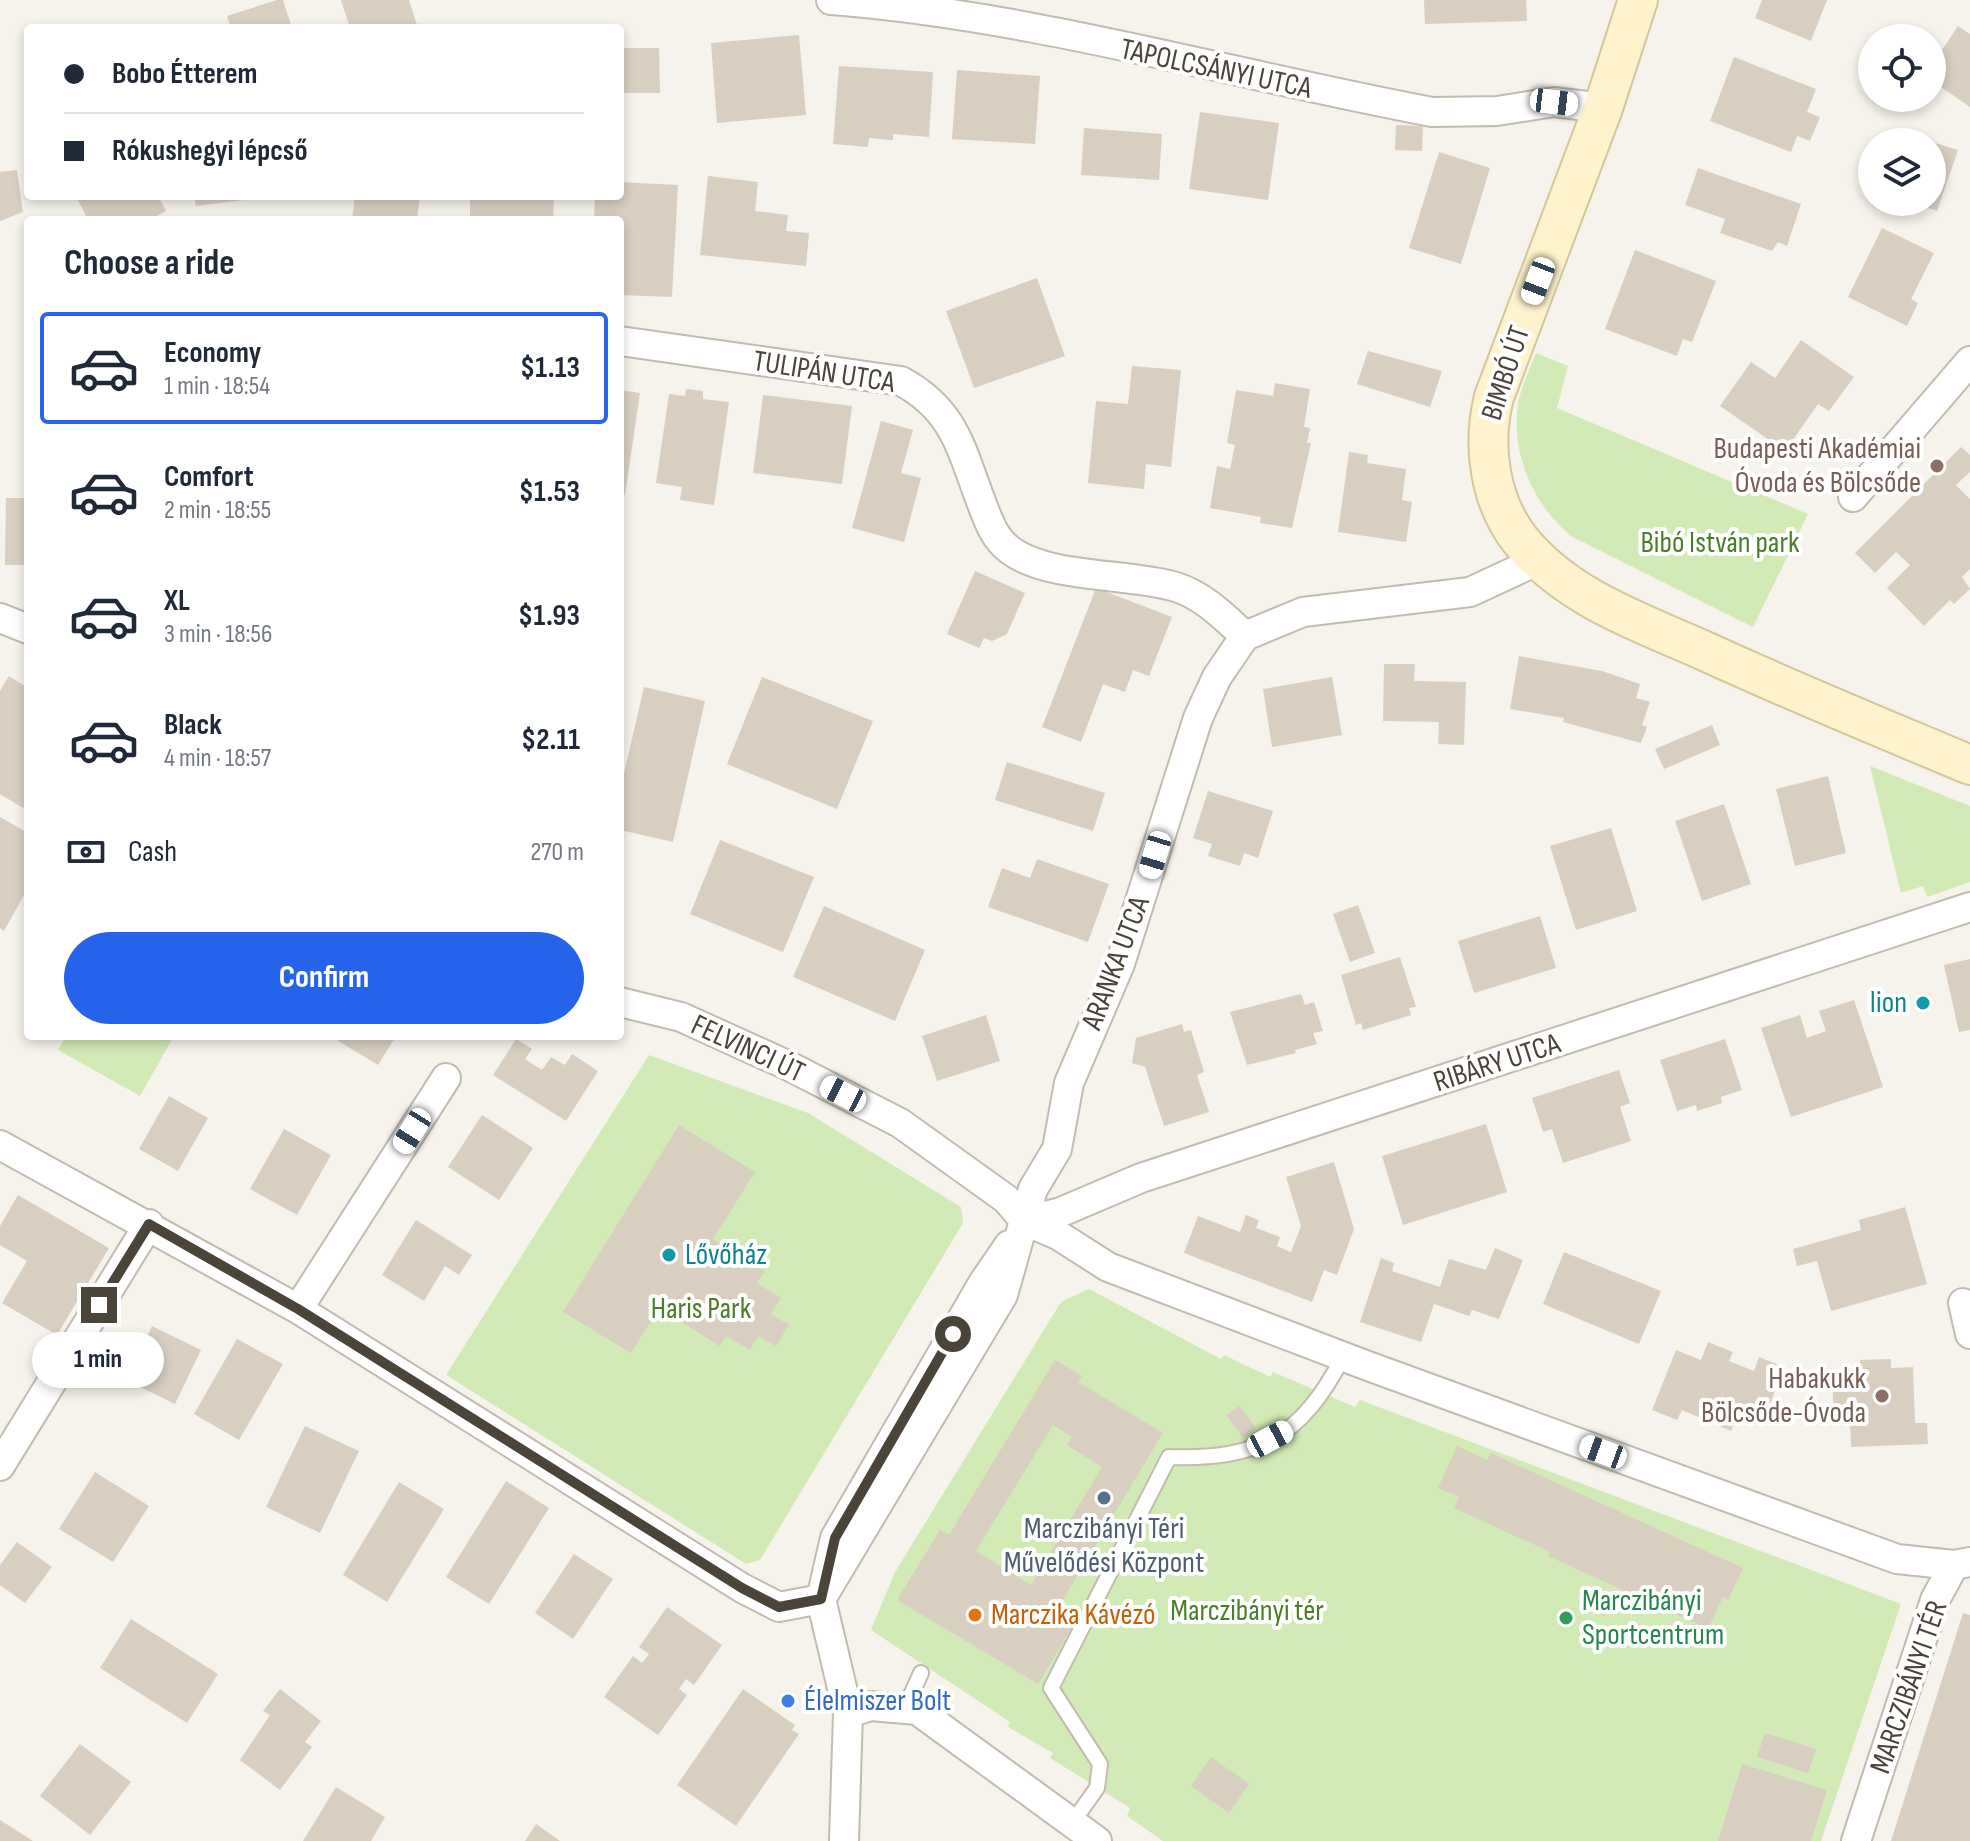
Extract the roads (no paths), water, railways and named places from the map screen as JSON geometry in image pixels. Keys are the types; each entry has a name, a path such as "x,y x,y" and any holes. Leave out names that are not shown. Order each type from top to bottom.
{"street":[{"name":"TAPOLCSÁNYI UTCA","path":"831,0 878,4 1035,30 1432,112 1497,111 1554,102 1603,108"},
{"name":"BIMBÓ ÚT","path":"1638,0 1603,108 1494,397 1487,424 1488,452 1499,502 1520,539 1580,595 1849,717 1970,765"},
{"name":"TULIPÁN UTCA","path":"624,342 901,381 926,395 949,420 994,533 1010,550 1034,563 1176,587 1200,598 1245,636"},
{"path":"1853,497 1970,361"},
{"path":"1245,636 1303,612 1470,592 1539,560"},
{"path":"0,618 24,627"},
{"name":"ARANKA UTCA","path":"1025,1221 1033,1189 1057,1149 1069,1083 1120,964 1198,718 1217,677 1245,636"},
{"name":"RIBÁRY UTCA","path":"1025,1221 1061,1212 1141,1178 1970,907"},
{"name":"FELVINCI ÚT","path":"624,1003 681,1017 787,1065 900,1123 1006,1199 1025,1221"},
{"path":"298,1309 446,1078"},
{"path":"0,1145 149,1224 298,1309 742,1588 779,1607 821,1599"},
{"path":"844,1841 848,1713 821,1599 1003,1295 1025,1221"},
{"name":"MARCZIBÁNYI TÉR","path":"1025,1221 1058,1235 1108,1267 1343,1357 1897,1559 1962,1563"},
{"path":"0,1466 149,1224"},
{"name":"MARCZIBÁNYI TÉR","path":"1856,1841 1935,1600 1962,1563"},
{"path":"848,1713 871,1706 906,1706 917,1710 1097,1841"}],"lane":[{"path":"1072,1823 1097,1788 1100,1764 1051,1688 1169,1457 1243,1453 1297,1425 1324,1393 1343,1357"},
{"path":"906,1706 921,1673"}],"place":[{"name":"Budapesti Akadémiai Óvoda és Bölcsőde","path":"1937,466"},
{"name":"lion","path":"1923,1003"},
{"name":"Lővőház","path":"669,1255"},
{"name":"Habakukk Bölcsőde-Óvoda","path":"1882,1396"},
{"name":"Marczibányi Téri Művelődési Központ","path":"1104,1498"},
{"name":"Marczika Kávézó","path":"975,1615"},
{"name":"Marczibányi Sportcentrum","path":"1566,1618"},
{"name":"Élelmiszer Bolt","path":"788,1701"}],"park label":[{"name":"Bibó István park","path":"1720,543"},
{"name":"Haris Park","path":"701,1309"},
{"name":"Marczibányi tér","path":"1247,1611"}]}
